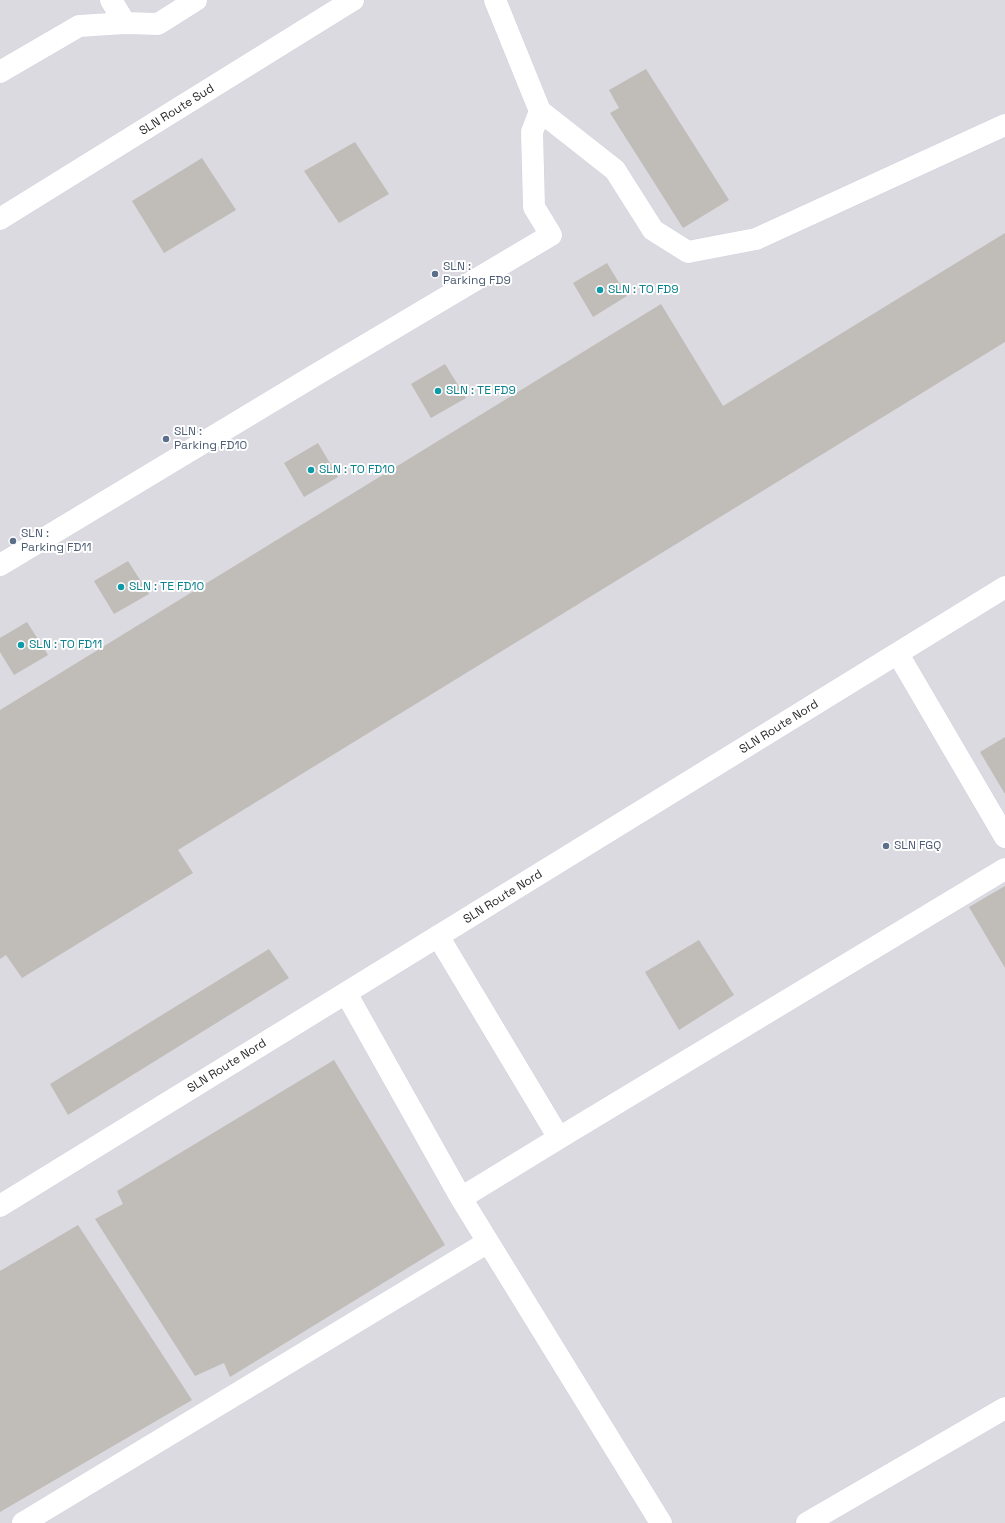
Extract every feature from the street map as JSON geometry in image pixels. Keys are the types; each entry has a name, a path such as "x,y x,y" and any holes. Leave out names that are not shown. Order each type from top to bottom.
{"lane":[{"path":"111,0 125,23"},
{"path":"0,72 79,26 125,23 158,24 196,0"},
{"name":"SLN Route Sud","path":"0,219 353,0"},
{"path":"494,0 540,111 615,170 653,230 688,252 756,239 1005,125"},
{"path":"0,565 551,235 534,207 532,132 540,111"},
{"name":"SLN Route Nord","path":"0,1206 1005,587"},
{"path":"898,654 1005,837"},
{"path":"461,1198 1005,869"},
{"path":"438,936 559,1138"},
{"path":"346,993 461,1198 661,1523"},
{"path":"23,1523 488,1242"},
{"path":"808,1523 1005,1408"}],"shaded area":[{"path":"0,0 1005,0 1005,1523 0,1523"}],"building":[{"path":"646,69 729,200 683,228 610,113 619,108 609,90"},
{"path":"355,142 389,194 339,223 304,171"},
{"path":"202,158 236,210 164,253 132,201"},
{"path":"1005,233 1005,342 178,850 193,873 22,978 6,955 0,959 0,710 661,304 723,406"},
{"name":"SLN : TO FD9","path":"607,263 627,296 593,317 573,283"},
{"name":"SLN : TE FD9","path":"445,364 466,398 431,418 411,384"},
{"name":"SLN : TO FD10","path":"318,443 338,477 304,497 284,463"},
{"name":"SLN : TE FD10","path":"128,561 149,594 114,614 94,581"},
{"name":"SLN : TO FD11","path":"27,622 48,655 14,675 0,652 0,638"},
{"path":"1005,737 1005,794 980,752"},
{"path":"1005,886 1005,968 969,907"},
{"path":"699,940 734,995 679,1030 645,972"},
{"path":"269,949 289,978 68,1115 50,1084"},
{"path":"334,1060 445,1245 230,1377 224,1363 195,1376 95,1219 123,1204 117,1191"},
{"path":"78,1225 192,1400 0,1512 0,1271"}],"place":[{"name":"SLN : Parking FD9","path":"435,274"},
{"name":"SLN : TO FD9","path":"600,290"},
{"name":"SLN : TE FD9","path":"438,391"},
{"name":"SLN : Parking FD10","path":"166,439"},
{"name":"SLN : TO FD10","path":"311,470"},
{"name":"SLN : Parking FD11","path":"13,541"},
{"name":"SLN : TE FD10","path":"121,587"},
{"name":"SLN : TO FD11","path":"21,645"},
{"name":"SLN FGQ","path":"886,846"}]}
